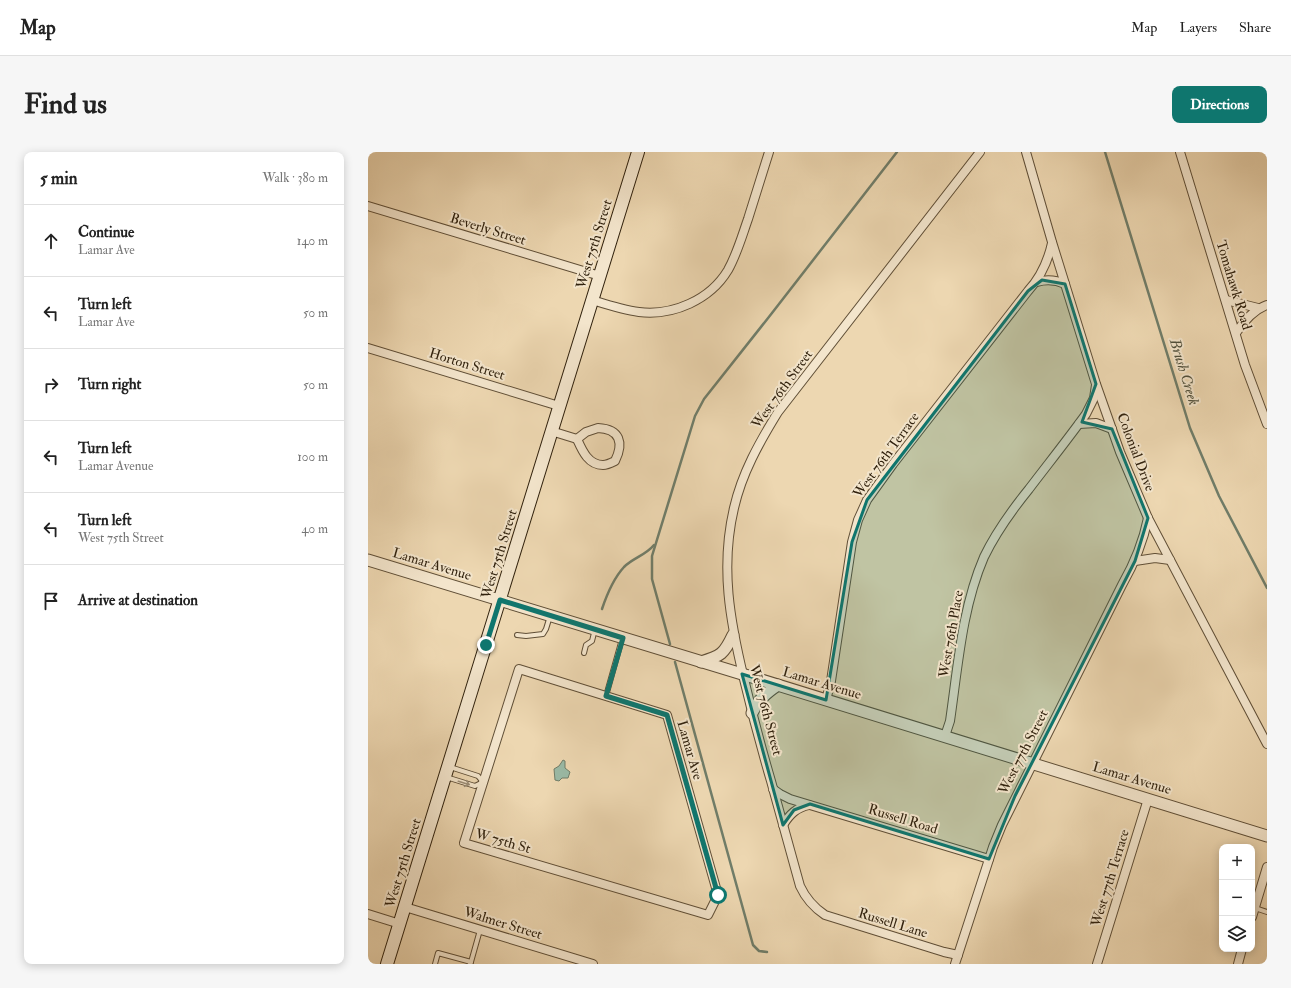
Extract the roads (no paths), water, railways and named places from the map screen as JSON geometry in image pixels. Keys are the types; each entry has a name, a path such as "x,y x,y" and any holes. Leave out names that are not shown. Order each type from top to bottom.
{"main road":[{"name":"West 75th Street","path":"387,964 638,152"}],"street":[{"path":"592,300 639,312 663,312 690,304 713,288 728,270 738,249 769,152"},
{"name":"West 76th Street","path":"820,912 814,908 805,897 800,886 752,713 733,635 726,576 728,542 734,509 749,462 778,412 980,152"},
{"name":"Colonial Drive","path":"1026,152 1096,384 1120,452 1148,518 1267,744"},
{"name":"Tomahawk Road","path":"1180,152 1251,383 1267,424"},
{"name":"Beverly Street","path":"368,206 600,276"},
{"name":"West 76th Terrace","path":"826,700 831,681 852,542 858,520 867,500 892,464 1028,291 1037,282 1050,254 1052,242"},
{"path":"1037,282 1047,280 1066,284"},
{"path":"1226,300 1258,308"},
{"path":"1236,333 1242,323 1258,308 1267,305"},
{"name":"Horton Street","path":"368,348 559,406"},
{"name":"West 76th Place","path":"945,736 950,721 966,614 972,589 984,557 996,534 1008,516 1079,424 1091,405 1096,384"},
{"path":"1079,424 1096,423 1112,429"},
{"path":"551,431 577,439 584,453 593,463 603,465 615,461 620,452 620,441 615,434 606,428 598,428 586,432 577,439"},
{"name":"West 77th Street","path":"955,964 989,859 1002,825 1135,561 1142,544 1148,518"},
{"path":"1135,561 1154,558 1170,560"},
{"name":"Lamar Avenue","path":"368,560 1267,836"},
{"path":"701,662 717,657 722,653 728,647 733,635"},
{"name":"Lamar Ave","path":"519,669 667,715 718,895 708,915"},
{"name":"W 75th St","path":"519,669 464,843 708,915"},
{"path":"752,713 757,702 778,685"},
{"name":"Russell Road","path":"774,789 790,799 989,859"},
{"name":"West 77th Terrace","path":"1097,964 1148,799"},
{"path":"783,826 794,810 810,804"},
{"path":"1255,908 1267,867"},
{"name":"Walmer Street","path":"405,907 593,964"},
{"name":"Russell Lane","path":"820,912 824,915 868,929 958,955"},
{"path":"368,914 400,924"},
{"path":"1238,964 1241,952"}],"lane":[{"path":"517,635 526,636 543,634 551,615"},
{"path":"584,654 586,645 592,640 595,629"},
{"path":"606,696 623,638"},
{"path":"447,772 478,776 483,782 475,786 447,772"},
{"path":"1255,908 1267,912"},
{"path":"435,964 438,953 470,963 480,930"}],"waterway":[{"path":"670,644 652,579 652,556 695,416 704,399 897,152"},
{"name":"Brush Creek","path":"1105,152 1190,428 1219,496 1267,588"},
{"path":"602,609 611,587 624,567 654,545"},
{"path":"675,662 753,945 759,951 767,952"}]}
